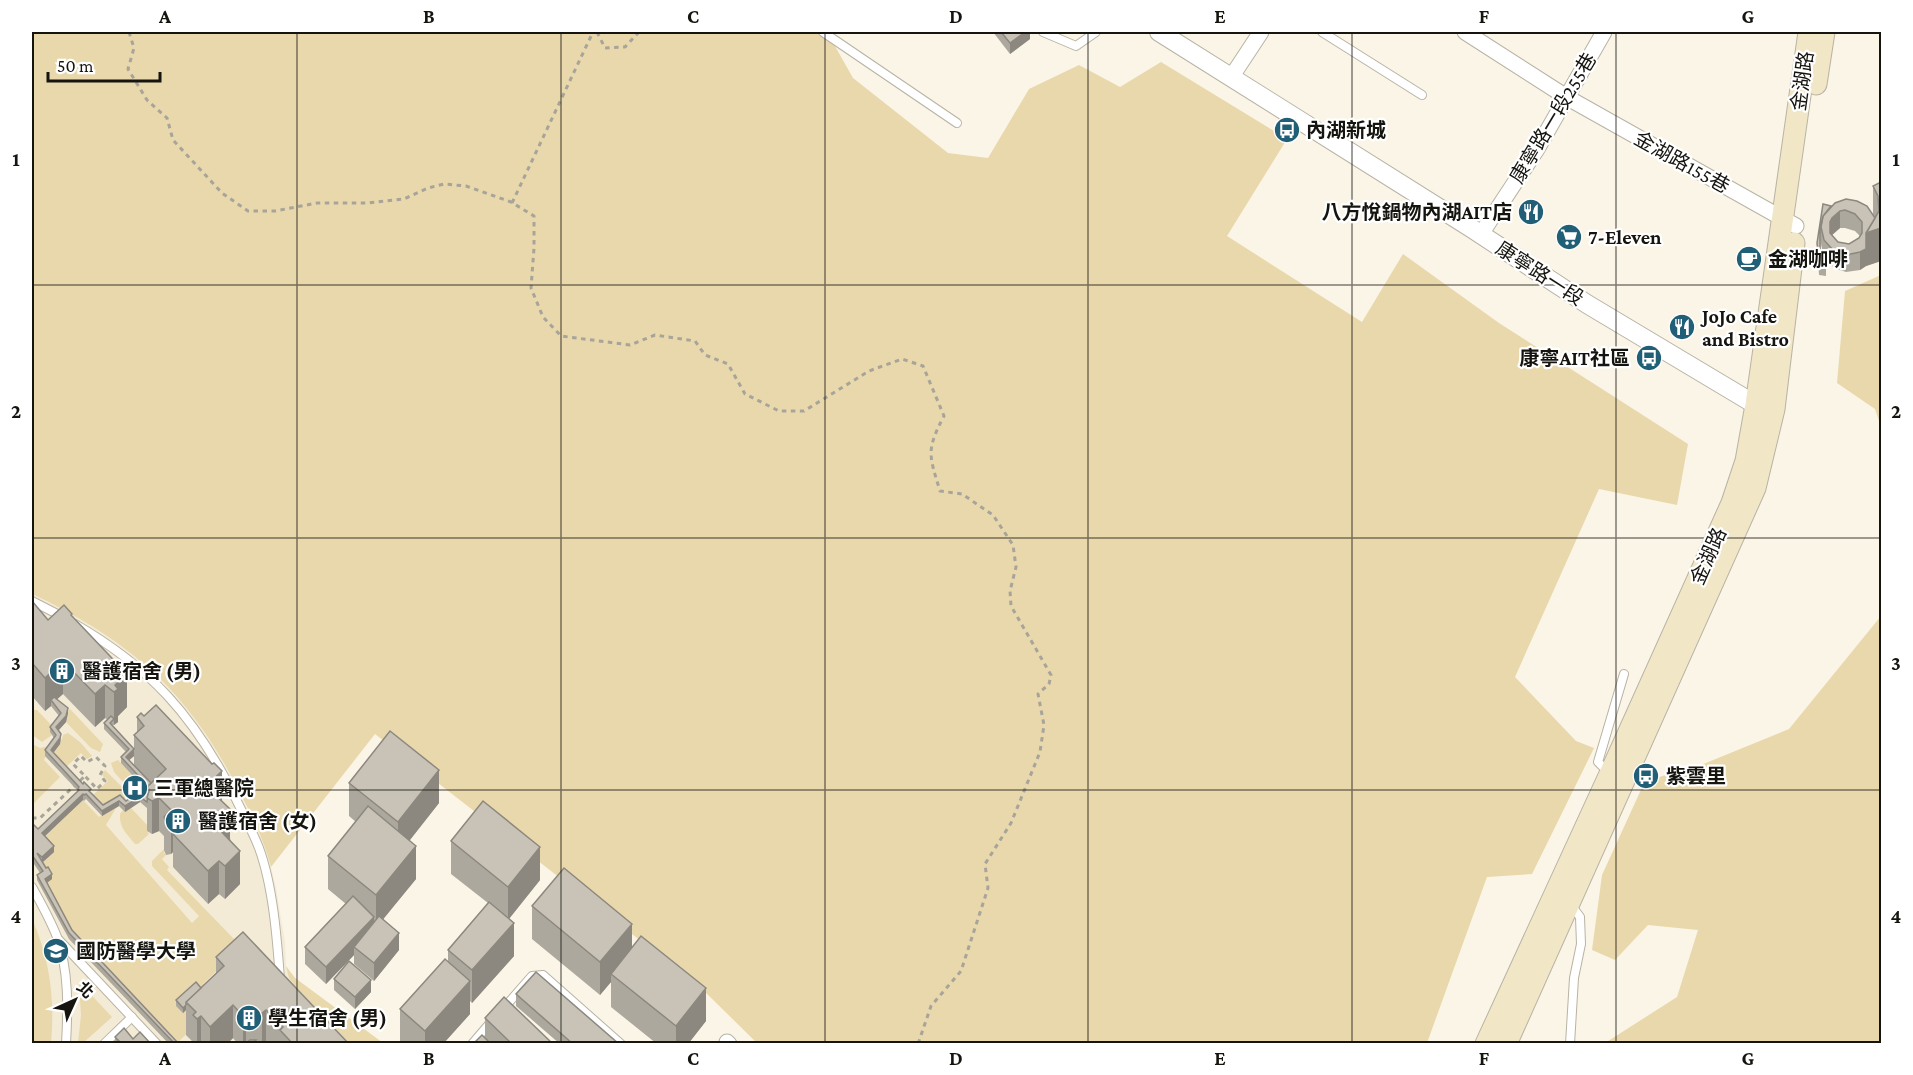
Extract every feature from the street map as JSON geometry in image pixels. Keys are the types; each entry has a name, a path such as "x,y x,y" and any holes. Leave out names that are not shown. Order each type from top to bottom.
{"main road":[{"name":"金湖路","path":"1486,1044 1562,900 1755,488 1790,222 1809,32"},
{"name":"金湖路","path":"1790,222 1824,32"},
{"name":"金湖路","path":"1506,1044 1610,774 1732,503 1765,407"}],"street":[{"name":"康寧路一段","path":"1159,32 1481,234 1587,304 1765,407"},
{"path":"1232,76 1261,32"},
{"name":"金湖路155巷","path":"1465,32 1568,98 1790,222"},
{"name":"康寧路一段255巷","path":"1481,234 1537,149 1604,32"}],"lane":[{"path":"823,32 957,123"},
{"path":"1043,32 1076,46 1094,33"},
{"path":"1322,32 1422,95"},
{"path":"32,601 67,618 116,649 160,687 201,735 217,762 259,849 276,934 280,980 288,987"},
{"path":"1610,774 1598,762 1624,674"},
{"path":"32,887 57,938 64,968 67,1000 66,1044"},
{"path":"1562,900 1580,917 1581,944 1574,978 1570,1044"},
{"path":"57,938 157,1044"},
{"path":"472,1044 532,976 543,975 621,1044"},
{"path":"104,1044 132,1017"}],"path":[{"path":"129,32 134,48 128,69 147,100 167,118 173,140 222,193 248,211 274,211 317,204 368,203 404,199 428,188 444,184 466,186 512,203 534,216 531,288 543,317 561,336 630,345 655,335 695,341 705,355 728,364 745,394 779,411 804,411 869,371 902,359 923,366 944,416 931,440 931,463 940,491 962,494 993,515 1013,545 1016,567 1010,591 1011,606 1051,675 1049,684 1038,694 1044,725 1040,752 1011,823 985,864 988,888 961,971 931,1006 918,1044"},
{"path":"512,203 595,32"},
{"path":"595,32 605,48 625,47 639,32"},
{"path":"81,756 87,762 96,757 105,766 100,775 105,781 97,789 85,776 73,764 81,756"},
{"path":"32,818 40,818 85,776"}],"shaded area":[{"path":"32,32 827,32 853,78 948,153 988,158 1029,89 1079,65 1120,87 1161,62 1287,139 1227,236 1362,322 1403,254 1499,323 1688,444 1677,505 1599,489 1515,677 1576,741 1594,748 1532,874 1487,877 1427,1043 757,1043 700,987 375,734 271,867 253,819 220,756 200,725 178,698 154,673 99,630 32,594"},
{"path":"1881,275 1881,427 1875,409 1837,383 1845,291"},
{"name":"三軍總醫院","path":"32,594 70,612 120,643 149,668 193,714 223,759 266,847 276,888 285,942 286,966 295,978 383,1043 32,1044"},
{"path":"1881,616 1881,1043 1605,1043 1677,997 1698,930 1648,925 1615,960 1592,950 1602,875 1645,781 1701,765 1789,729"},
{"path":"70,709 103,744 100,752 91,748 66,722 67,712"},
{"path":"32,710 37,710 54,728 50,732 52,735 42,742 32,735"},
{"path":"68,733 80,742 92,756 87,759 81,753 65,768 52,754 60,744 63,735"},
{"path":"32,744 40,748 49,746 44,760 60,777 32,805"},
{"path":"118,760 151,794 138,798 114,772 111,763"},
{"path":"105,770 127,792 127,796 121,802 105,810 92,796 108,781 102,775"},
{"path":"83,800 99,817 116,808 106,825 192,923 199,916 152,866 152,861 165,848 166,855 162,859 169,867 167,870 234,939 271,963 237,951 203,984 220,1002 177,1043 174,1043 72,936 33,853 42,863 53,852 42,839"},
{"path":"131,808 148,826 149,834 138,844 135,844 129,837 121,823 120,814 123,810 125,812"},
{"path":"32,919 43,949 50,980 51,1043 32,1043"},
{"path":"286,966 295,978 383,1043 349,1043 296,987 289,978"},
{"path":"81,984 112,1017 83,1043 78,1043 81,1015 79,985"}],"building":[{"path":"1001,32 1025,32 1010,43"},
{"path":"1881,182 1881,228 1866,233 1879,211 1878,196 1873,186"},
{"path":"1846,199 1867,206 1875,218 1866,233 1866,249 1846,255 1833,250 1824,240 1821,227 1823,216 1835,203","holes":["1845,210 1855,214 1862,222 1862,233 1859,238 1849,244 1838,242 1830,233 1832,218"]},
{"path":"1823,204 1831,206 1823,216 1820,230 1820,253 1826,264 1819,264 1817,243"},
{"path":"32,601 48,620 64,605 127,674 115,685 118,689 114,692 105,685 95,694 63,661 45,678 32,663"},
{"path":"54,697 68,708 66,716 56,727 61,734 51,750 83,784 84,782 91,789 89,791 103,805 120,795 126,801 138,792 146,790 148,795 147,802 140,797 125,806 119,801 102,811 86,794 83,794 42,833 54,846 42,857 37,853 52,874 45,879 72,930 179,1044 175,1044 69,933 37,875 43,871 32,855 32,827 34,825 38,829 79,790 79,787 45,750 56,735 50,727 61,713 51,700"},
{"path":"156,705 212,764 214,763 222,771 206,786 230,809 214,824 240,851 225,866 219,861 208,871 173,834 187,820 180,813 171,821 166,822 164,817 171,810 159,798 152,801 147,798 148,786 166,769 134,735 144,726 137,717 141,713 144,716"},
{"path":"111,716 114,719 110,723 134,749 126,757 151,783 148,786 121,757 129,749 104,723"},
{"path":"390,731 439,770 398,822 349,783"},
{"path":"483,801 540,847 508,887 451,841"},
{"path":"368,806 416,846 376,895 328,856"},
{"path":"564,868 632,924 600,962 532,906"},
{"path":"353,896 374,917 326,967 305,947"},
{"path":"489,902 514,923 472,970 448,950"},
{"path":"379,916 399,933 374,963 354,947"},
{"path":"243,932 349,1044 293,1044 280,1030 283,1027 266,1010 262,1013 246,1012 243,1016 233,1005 210,1027 201,1016 197,1019 193,1015 196,1012 186,1002 224,966 216,957"},
{"path":"641,936 706,988 676,1026 611,974"},
{"path":"445,959 470,981 425,1031 400,1009"},
{"path":"349,961 371,980 355,997 334,979"},
{"path":"536,972 619,1044 573,1044 516,994"},
{"path":"196,982 201,988 183,1008 176,1000"},
{"path":"504,997 553,1044 512,1044 485,1018"},
{"path":"124,1028 133,1039 140,1032 151,1044 120,1044 115,1037"},
{"path":"482,1035 491,1044 473,1044"},
{"path":"250,1040 256,1040 252,1044 245,1044"}],"place":[{"name":"內湖新城","path":"1287,130"},
{"name":"八方悅鍋物內湖AIT店","path":"1531,212"},
{"name":"7-Eleven","path":"1569,237"},
{"name":"金湖咖啡","path":"1749,259"},
{"name":"JoJo Cafe and Bistro","path":"1682,327"},
{"name":"康寧AIT社區","path":"1649,358"},
{"name":"醫護宿舍 (男)","path":"62,671"},
{"name":"紫雲里","path":"1646,776"},
{"name":"三軍總醫院","path":"135,788"},
{"name":"醫護宿舍 (女)","path":"178,821"},
{"name":"國防醫學大學","path":"56,951"},
{"name":"學生宿舍 (男)","path":"249,1018"}]}
